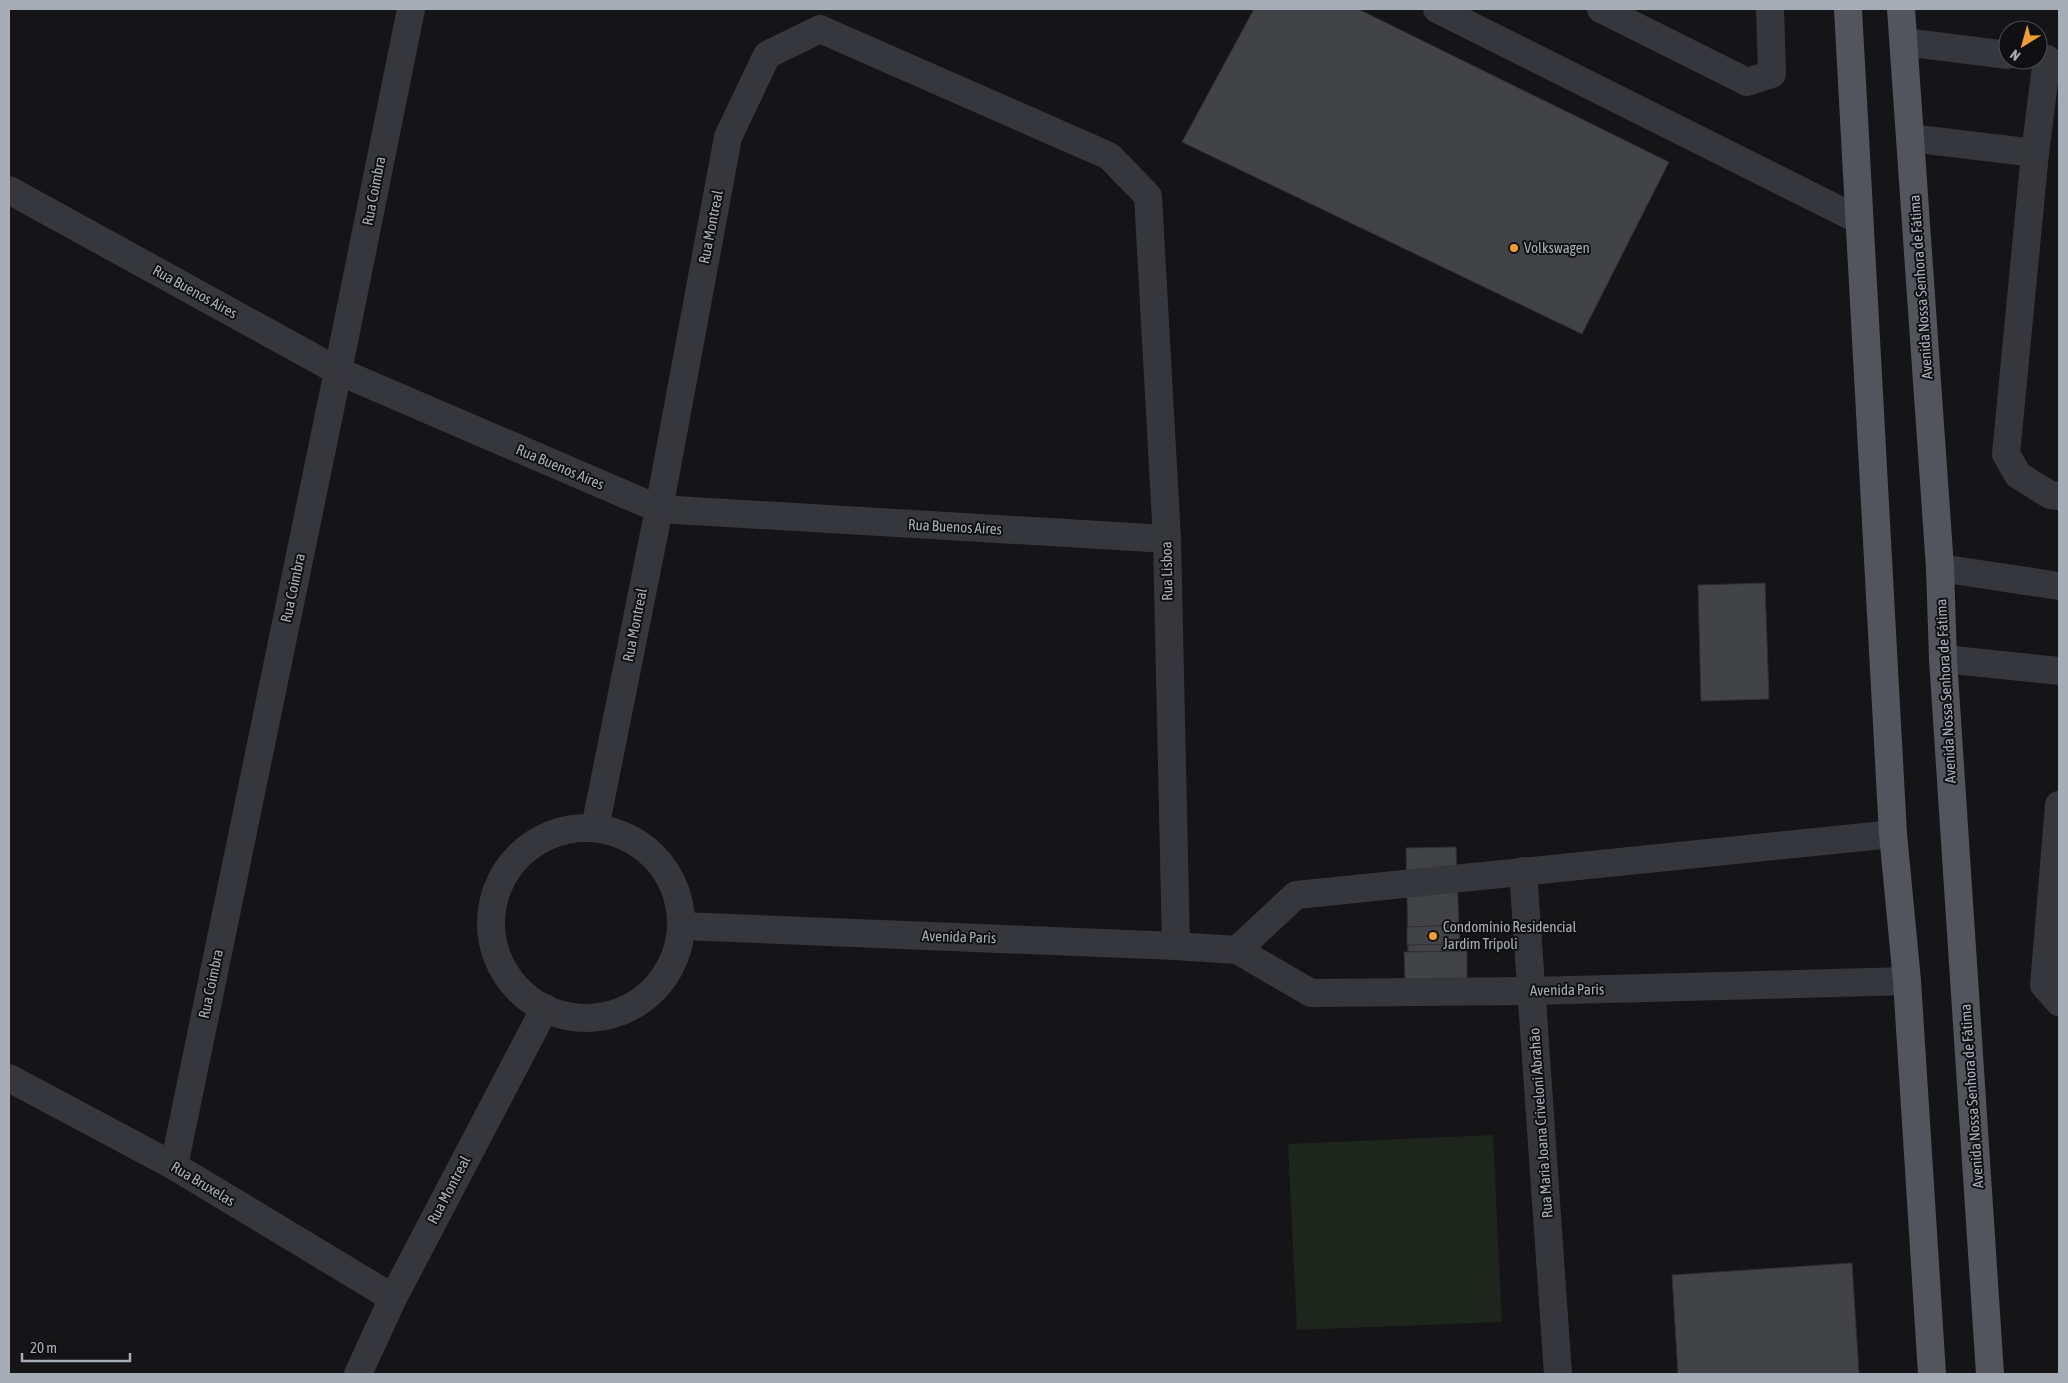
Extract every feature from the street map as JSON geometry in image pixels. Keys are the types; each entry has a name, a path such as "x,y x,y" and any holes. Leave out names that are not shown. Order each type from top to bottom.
{"main road":[{"path":"1848,9 1893,834 1907,981 1932,1374"},
{"name":"Avenida Nossa Senhora de Fátima","path":"1901,9 1940,568 1943,659 1990,1374"}],"street":[{"name":"Rua Coimbra","path":"174,1166 411,9"},
{"path":"1437,9 1859,220"},
{"path":"1601,9 1747,82 1772,74 1770,9"},
{"name":"Rua Montreal","path":"595,828 658,509 728,137 768,55 820,30 1109,156 1148,196"},
{"path":"1904,42 1998,54"},
{"path":"2046,70 2035,153 2006,454 2018,475 2050,495 2059,496"},
{"path":"1910,138 2035,153"},
{"name":"Rua Buenos Aires","path":"9,190 338,371 658,509 1167,540"},
{"name":"Rua Lisboa","path":"1148,196 1167,540 1176,946"},
{"path":"1940,568 2059,586"},
{"path":"1943,659 2059,671"},
{"path":"2059,805 2044,985 2059,1002"},
{"path":"595,828 626,836 652,854 672,880 681,926 679,944 668,972 648,995 622,1011 582,1018 545,1008 522,994 510,982 496,954 490,924 495,894 509,865 532,843 562,830 595,828"},
{"path":"1238,950 1296,895 1893,834"},
{"name":"Rua Maria Joana Criveloni Abrahão","path":"1523,871 1558,1374"},
{"name":"Avenida Paris","path":"681,926 1238,950 1311,993 1532,991 1907,981"},
{"name":"Rua Montreal","path":"358,1374 393,1298 545,1008"},
{"name":"Rua Bruxelas","path":"9,1078 174,1166 393,1298"}],"shaded area":[{"path":"1493,1135 1502,1322 1297,1330 1288,1144"}],"building":[{"name":"Volkswagen","path":"1254,9 1358,9 1669,162 1582,334 1182,142"},
{"path":"1765,583 1769,699 1701,701 1698,585"},
{"path":"1456,847 1460,951 1408,952 1406,848"},
{"name":"Condomínio Residencial Jardim Trípoli","path":"1459,925 1460,944 1407,945 1407,927"},
{"path":"1467,951 1467,1000 1406,1003 1404,952"},
{"path":"1852,1263 1859,1374 1678,1374 1672,1275"}],"place":[{"name":"Volkswagen","path":"1514,248"},
{"name":"Condomínio Residencial Jardim Trípoli","path":"1433,936"}]}
